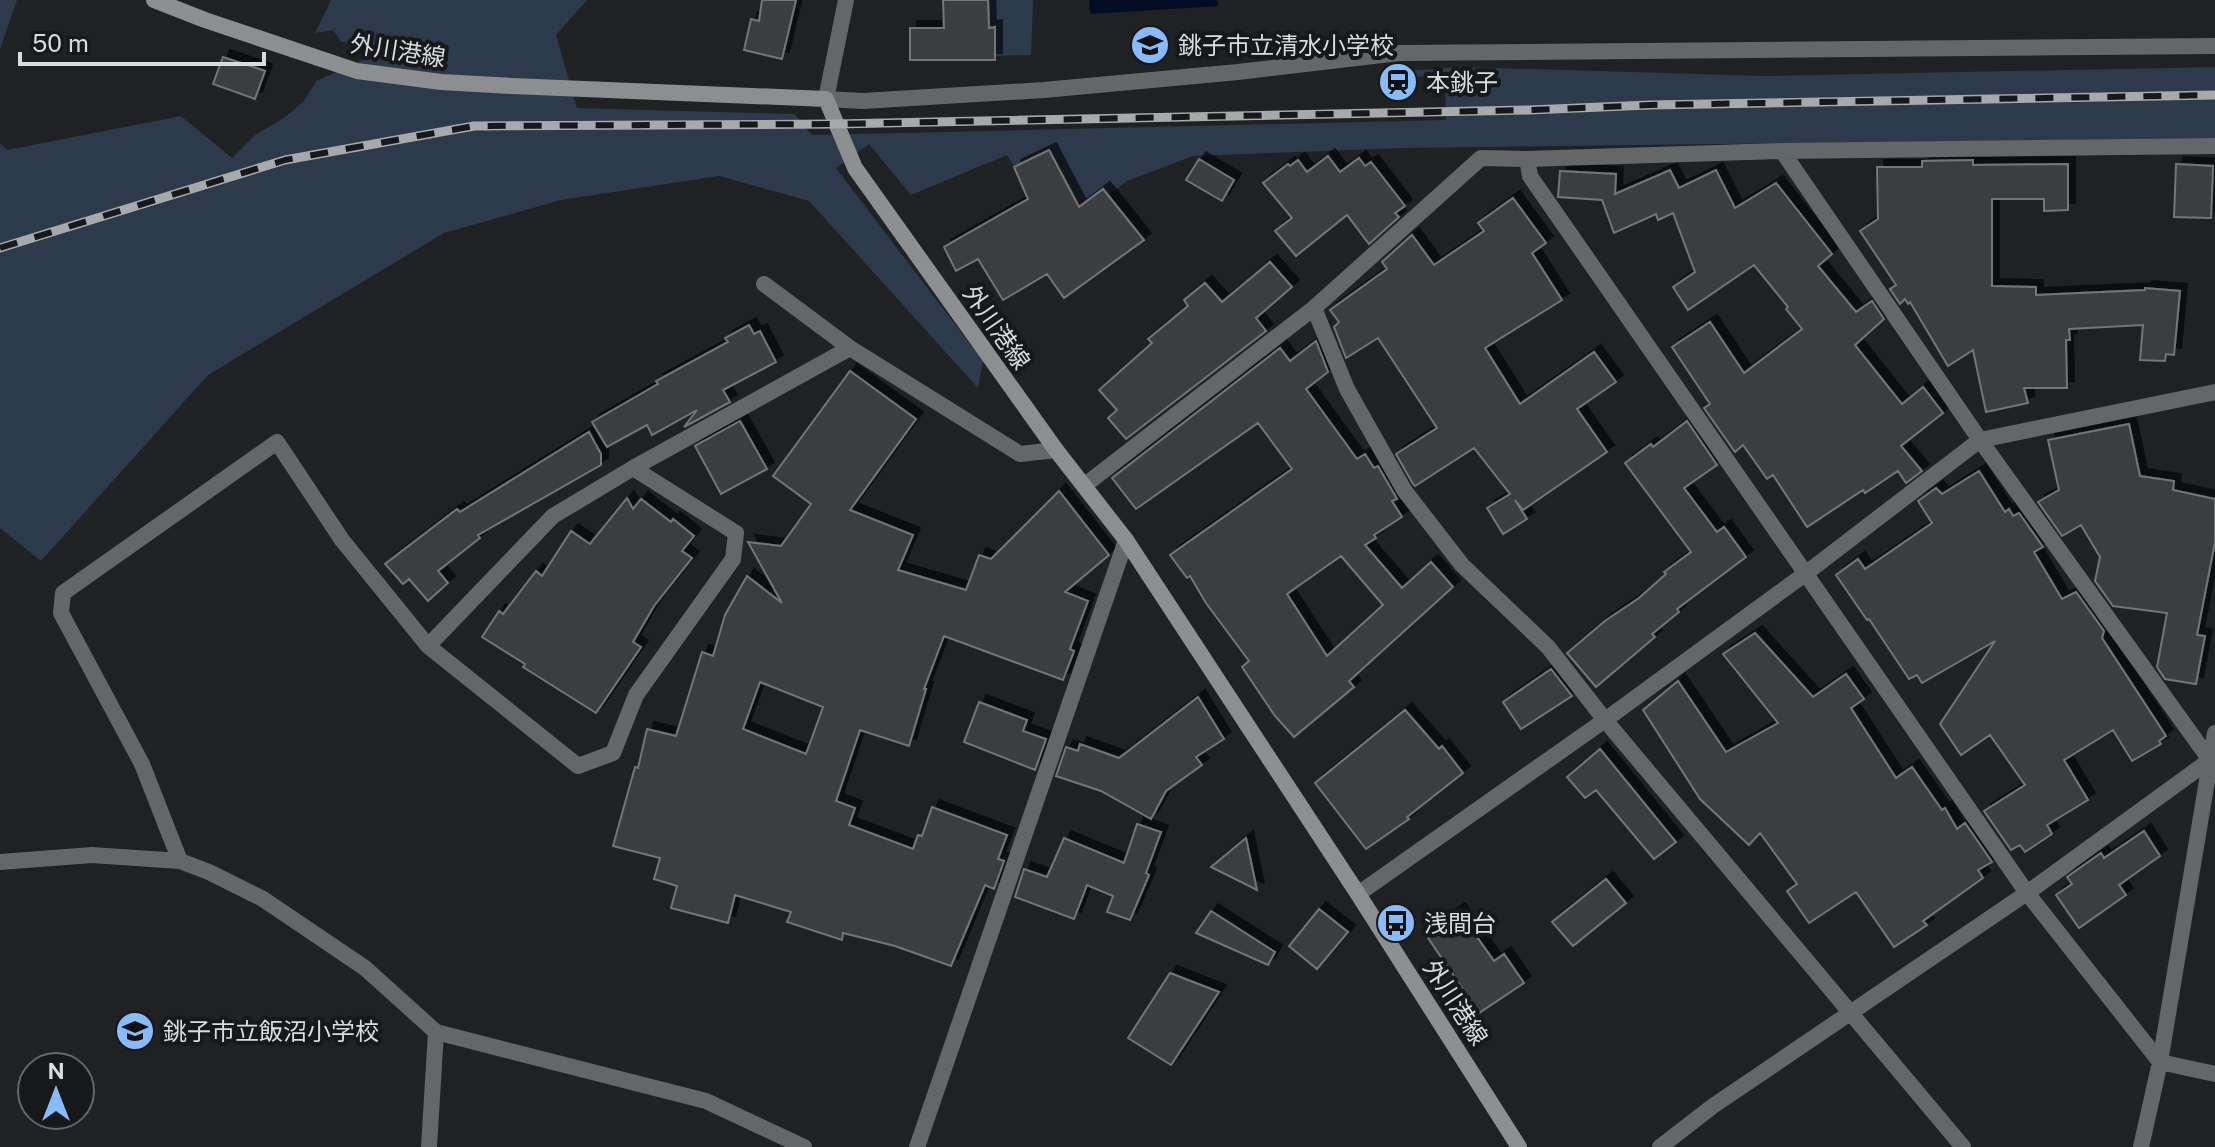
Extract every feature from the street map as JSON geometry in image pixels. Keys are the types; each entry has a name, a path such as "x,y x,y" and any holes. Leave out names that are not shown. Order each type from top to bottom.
{"main road":[{"name":"外川港線","path":"154,0 357,71 483,84 826,99 855,168 1056,450 1126,540 1519,1147"}],"street":[{"path":"846,0 826,99 863,101 1044,90 1431,52 2215,46"},
{"path":"1085,485 1314,308 1481,158 2215,146"},
{"path":"1782,151 1980,440 2213,761"},
{"path":"1527,159 1530,176 2027,893 2160,1062 2215,1074"},
{"path":"764,284 850,348 1020,454 1056,450"},
{"path":"1314,308 1347,389 1404,490 1462,565 1548,647 1605,720 1963,1147"},
{"path":"428,646 553,516 850,348"},
{"path":"1358,894 1605,720 1805,574 1980,440 2215,392"},
{"path":"180,861 142,764 61,613 63,593 277,442 342,540 428,646 578,766 613,753 636,695 733,559 736,533 633,468"},
{"path":"917,1147 1126,540"},
{"path":"2141,1147 2160,1062 2213,761 2215,733"},
{"path":"1660,1147 1713,1106 2027,893 2213,761"},
{"path":"0,862 92,855 180,861 263,899 336,947 365,968 436,1032 706,1101 804,1147"},
{"path":"429,1147 436,1032"}],"shaded area":[{"path":"0,0 17,0 0,49"},
{"path":"331,0 587,0 556,35 577,108 794,114 812,135 1446,120 1445,77 1391,76 1390,72 1462,67 1765,76 2215,67 2215,138 1405,148 1193,156 1127,181 1055,235 1007,155 911,195 869,144 836,168 983,361 978,388 809,201 719,176 561,200 444,233 208,375 41,561 0,528 0,143 7,150 181,116 232,158 255,135 284,118 304,101 316,81 390,48 341,42 333,30 315,33"},
{"path":"973,0 1033,0 1031,55 978,56"},
{"path":"1089,0 1217,0 1218,6 1090,14"}],"building":[{"path":"762,0 796,0 782,59 744,50 751,19 759,21"},
{"path":"943,0 988,0 989,28 995,27 995,60 910,60 910,28 944,28"},
{"path":"223,57 265,71 255,99 213,84"},
{"path":"1049,150 1079,207 1103,189 1144,240 1064,298 1047,274 1003,300 978,259 956,271 944,247 1028,199 1014,167"},
{"path":"1328,156 1340,172 1359,158 1365,166 1371,162 1405,206 1395,213 1399,217 1369,244 1347,215 1296,256 1275,231 1292,218 1263,183 1288,164 1290,166 1298,160 1307,172"},
{"path":"1199,159 1234,180 1222,201 1186,180"},
{"path":"1973,160 1973,165 2068,164 2068,210 2044,211 2044,199 1992,199 1992,286 2036,287 2036,295 2145,288 2180,291 2174,355 2166,354 2165,361 2140,360 2143,325 2069,329 2070,340 2066,340 2067,388 2024,388 2028,403 1986,412 1973,350 1948,366 1910,302 1908,304 1905,299 1900,304 1890,289 1896,285 1860,231 1878,219 1877,167 1922,167 1922,161"},
{"path":"2176,164 2213,166 2211,218 2174,217"},
{"path":"1670,170 1679,188 1716,170 1735,208 1776,183 1832,254 1818,266 1856,312 1872,301 1884,319 1855,345 1902,404 1923,387 1943,413 1901,446 1922,471 1906,483 1898,471 1807,527 1773,475 1767,479 1743,445 1735,452 1704,408 1710,404 1672,347 1710,322 1744,373 1802,329 1786,309 1788,307 1754,265 1688,310 1673,287 1695,272 1673,213 1658,220 1656,214 1614,233 1602,200 1558,197 1560,171 1616,174 1615,194"},
{"path":"1513,198 1546,243 1532,253 1562,300 1485,348 1520,404 1594,352 1616,382 1577,409 1607,452 1523,510 1515,500 1527,519 1503,534 1487,508 1510,494 1474,448 1415,486 1413,484 1396,454 1437,428 1378,338 1346,358 1334,327 1339,322 1330,310 1387,269 1382,262 1412,235 1434,265 1484,231 1478,223"},
{"path":"1270,262 1292,287 1256,318 1266,331 1126,439 1108,418 1117,410 1099,390 1152,343 1148,339 1188,306 1184,300 1205,283 1222,302"},
{"path":"749,325 754,334 760,331 776,362 723,390 730,402 684,427 697,410 652,435 647,425 607,447 592,422 658,384 656,381 728,342 725,338"},
{"path":"1316,341 1328,372 1306,389 1357,459 1365,454 1374,468 1378,466 1397,499 1392,501 1402,517 1374,535 1376,538 1365,545 1402,588 1431,562 1453,587 1349,681 1354,687 1294,737 1275,716 1242,667 1249,661 1190,576 1187,578 1170,555 1292,469 1258,423 1136,509 1112,478 1280,348 1290,361","holes":["1341,556 1383,605 1327,656 1287,594"]},
{"path":"850,371 916,419 850,510 913,535 898,570 966,590 979,555 991,559 1059,491 1109,555 1065,592 1088,601 1070,649 1074,651 1063,680 944,636 924,689 909,746 860,730 836,801 855,808 849,825 913,849 918,835 922,836 932,807 1007,835 998,859 1004,861 994,889 985,885 951,966 895,946 843,933 842,940 787,922 791,912 735,895 728,923 671,908 677,886 654,879 660,858 613,846 647,729 676,736 702,652 713,656 725,615 747,576 782,603 748,542 781,546 811,504 773,476","holes":["760,682 823,707 806,754 743,729"]},
{"path":"740,421 767,469 721,494 695,446"},
{"path":"1687,421 1717,465 1684,488 1717,532 1724,527 1746,557 1677,609 1679,612 1652,634 1655,637 1596,687 1567,653 1639,598 1666,574 1664,572 1691,552 1625,463 1651,444 1653,447"},
{"path":"2129,424 2140,476 2174,481 2173,490 2215,499 2215,542 2197,635 2205,636 2196,684 2165,679 2157,667 2167,613 2113,606 2095,581 2100,557 2081,525 2062,536 2038,502 2059,490 2048,440"},
{"path":"589,432 601,454 601,465 478,535 480,538 438,571 448,583 428,601 409,579 403,584 385,564 457,509 460,512"},
{"path":"1979,471 2005,512 2009,509 2013,516 2019,513 2043,547 2034,552 2062,599 2076,592 2104,631 2102,638 2166,736 2159,741 2161,744 2132,761 2113,730 2064,760 2088,800 2047,825 2052,834 2025,852 2020,845 2011,850 1984,811 2025,785 1990,735 1961,755 1940,724 1995,641 1922,683 1917,675 1909,679 1836,575 1858,559 1865,569 1932,523 1918,501 1936,488 1942,494"},
{"path":"627,498 633,509 641,499 694,536 682,551 692,558 654,606 633,642 641,647 596,713 482,637 499,611 503,614 536,571 542,576 571,531 590,544"},
{"path":"1755,633 1813,697 1846,674 1864,699 1851,708 1896,778 1912,767 1942,810 1945,808 1957,829 1965,823 1992,862 1978,870 1983,878 1923,921 1927,925 1894,947 1856,892 1809,923 1787,891 1797,884 1760,833 1749,845 1700,799 1643,710 1678,681 1726,752 1778,723 1723,654"},
{"path":"1551,669 1572,696 1521,729 1503,702"},
{"path":"1198,697 1224,739 1196,757 1202,765 1166,791 1151,819 1101,791 1056,776 1066,747 1078,751 1080,744 1119,758"},
{"path":"979,702 1027,720 1023,731 1046,739 1035,770 964,742"},
{"path":"1405,710 1439,749 1442,746 1463,773 1407,817 1409,819 1366,849 1315,783"},
{"path":"1600,749 1676,842 1654,859 1596,790 1585,798 1567,777"},
{"path":"1137,824 1161,832 1146,873 1149,875 1130,920 1107,912 1113,896 1087,885 1074,919 1015,897 1024,869 1047,877 1064,838 1124,863"},
{"path":"2144,831 2160,856 2119,885 2126,895 2079,928 2056,895 2072,884 2067,877 2101,853 2104,858"},
{"path":"1246,838 1257,890 1211,867"},
{"path":"1606,879 1626,903 1573,946 1552,922"},
{"path":"1319,909 1348,932 1317,969 1289,946"},
{"path":"1458,910 1494,961 1504,954 1524,983 1479,1013 1424,932"},
{"path":"1211,911 1275,952 1268,965 1196,933"},
{"path":"1170,973 1219,992 1171,1065 1128,1038"}],"railway":[{"path":"0,248 285,160 474,126 836,124 2215,95"}],"place":[{"name":"銚子市立清水小学校","path":"1150,45"},
{"name":"本銚子","path":"1398,82"},
{"name":"浅間台","path":"1396,923"},
{"name":"銚子市立飯沼小学校","path":"135,1031"}]}
